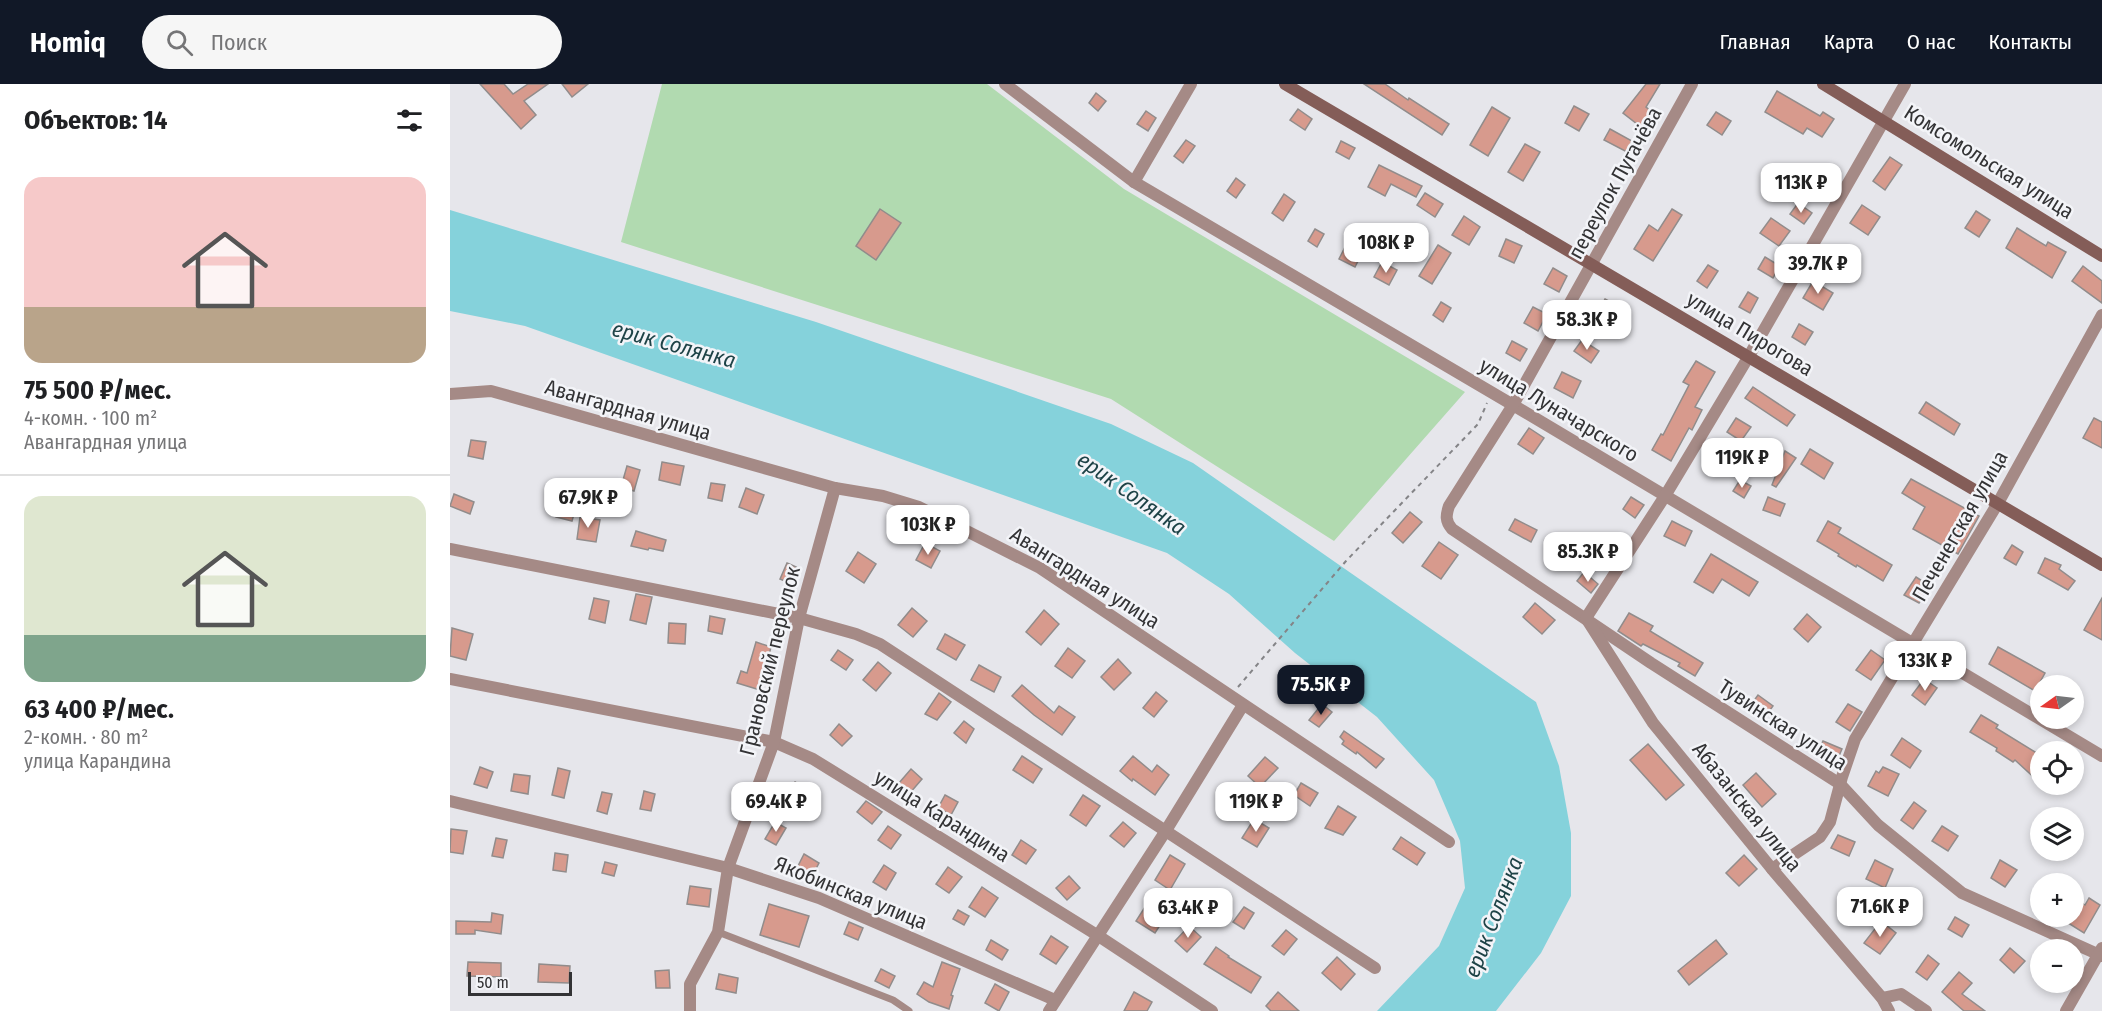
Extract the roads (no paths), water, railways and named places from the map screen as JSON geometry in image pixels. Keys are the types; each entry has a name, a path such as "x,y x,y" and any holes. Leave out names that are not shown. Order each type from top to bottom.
{"main road":[{"name":"улица Пирогова","path":"1285,84 2102,565"},
{"name":"Комсомольская улица","path":"1823,84 2102,256"}],"street":[{"name":"улица Луначарского","path":"1005,84 1134,182 2102,756"},
{"path":"1134,182 1191,84"},
{"name":"переулок Пугачёва","path":"1446,519 1449,506 1513,405 1692,84"},
{"path":"1586,618 1665,496 1749,356 1905,84"},
{"name":"Печенегская улица","path":"1772,869 1820,837 1830,822 1855,739 1998,503 2102,315"},
{"name":"Авангардная улица","path":"450,394 491,391 835,488 884,496 919,507 1040,568 1449,842"},
{"name":"Грановский переулок","path":"690,1011 690,984 718,932 728,868 774,742 799,618 835,488"},
{"name":"Тувинская улица","path":"1446,519 1452,529 1651,663 1840,784 1878,825 1962,893 2101,953"},
{"path":"450,549 799,618 856,634 880,644 1375,968"},
{"name":"Абазанская улица","path":"1586,618 1653,723 1772,869 1882,998 1889,1011"},
{"name":"улица Карандина","path":"450,679 774,742 813,759 1097,935 1212,1011"},
{"path":"1052,1006 1165,832 1243,705"},
{"name":"Якобинская улица","path":"450,801 728,868 819,898 1052,1006"},
{"path":"2066,1011 2101,953"},
{"path":"1882,998 1901,994 1926,1011"}],"lane":[{"path":"718,932 893,1000 909,1011"}],"water":[{"name":"ерик Солянка","path":"450,210 816,322 1111,424 1193,463 1536,702 1559,766 1571,833 1571,896 1541,953 1496,1011 1377,1011 1439,946 1465,888 1460,841 1434,780 1377,717 1295,653 1229,594 1167,553 525,326 450,311"}]}
